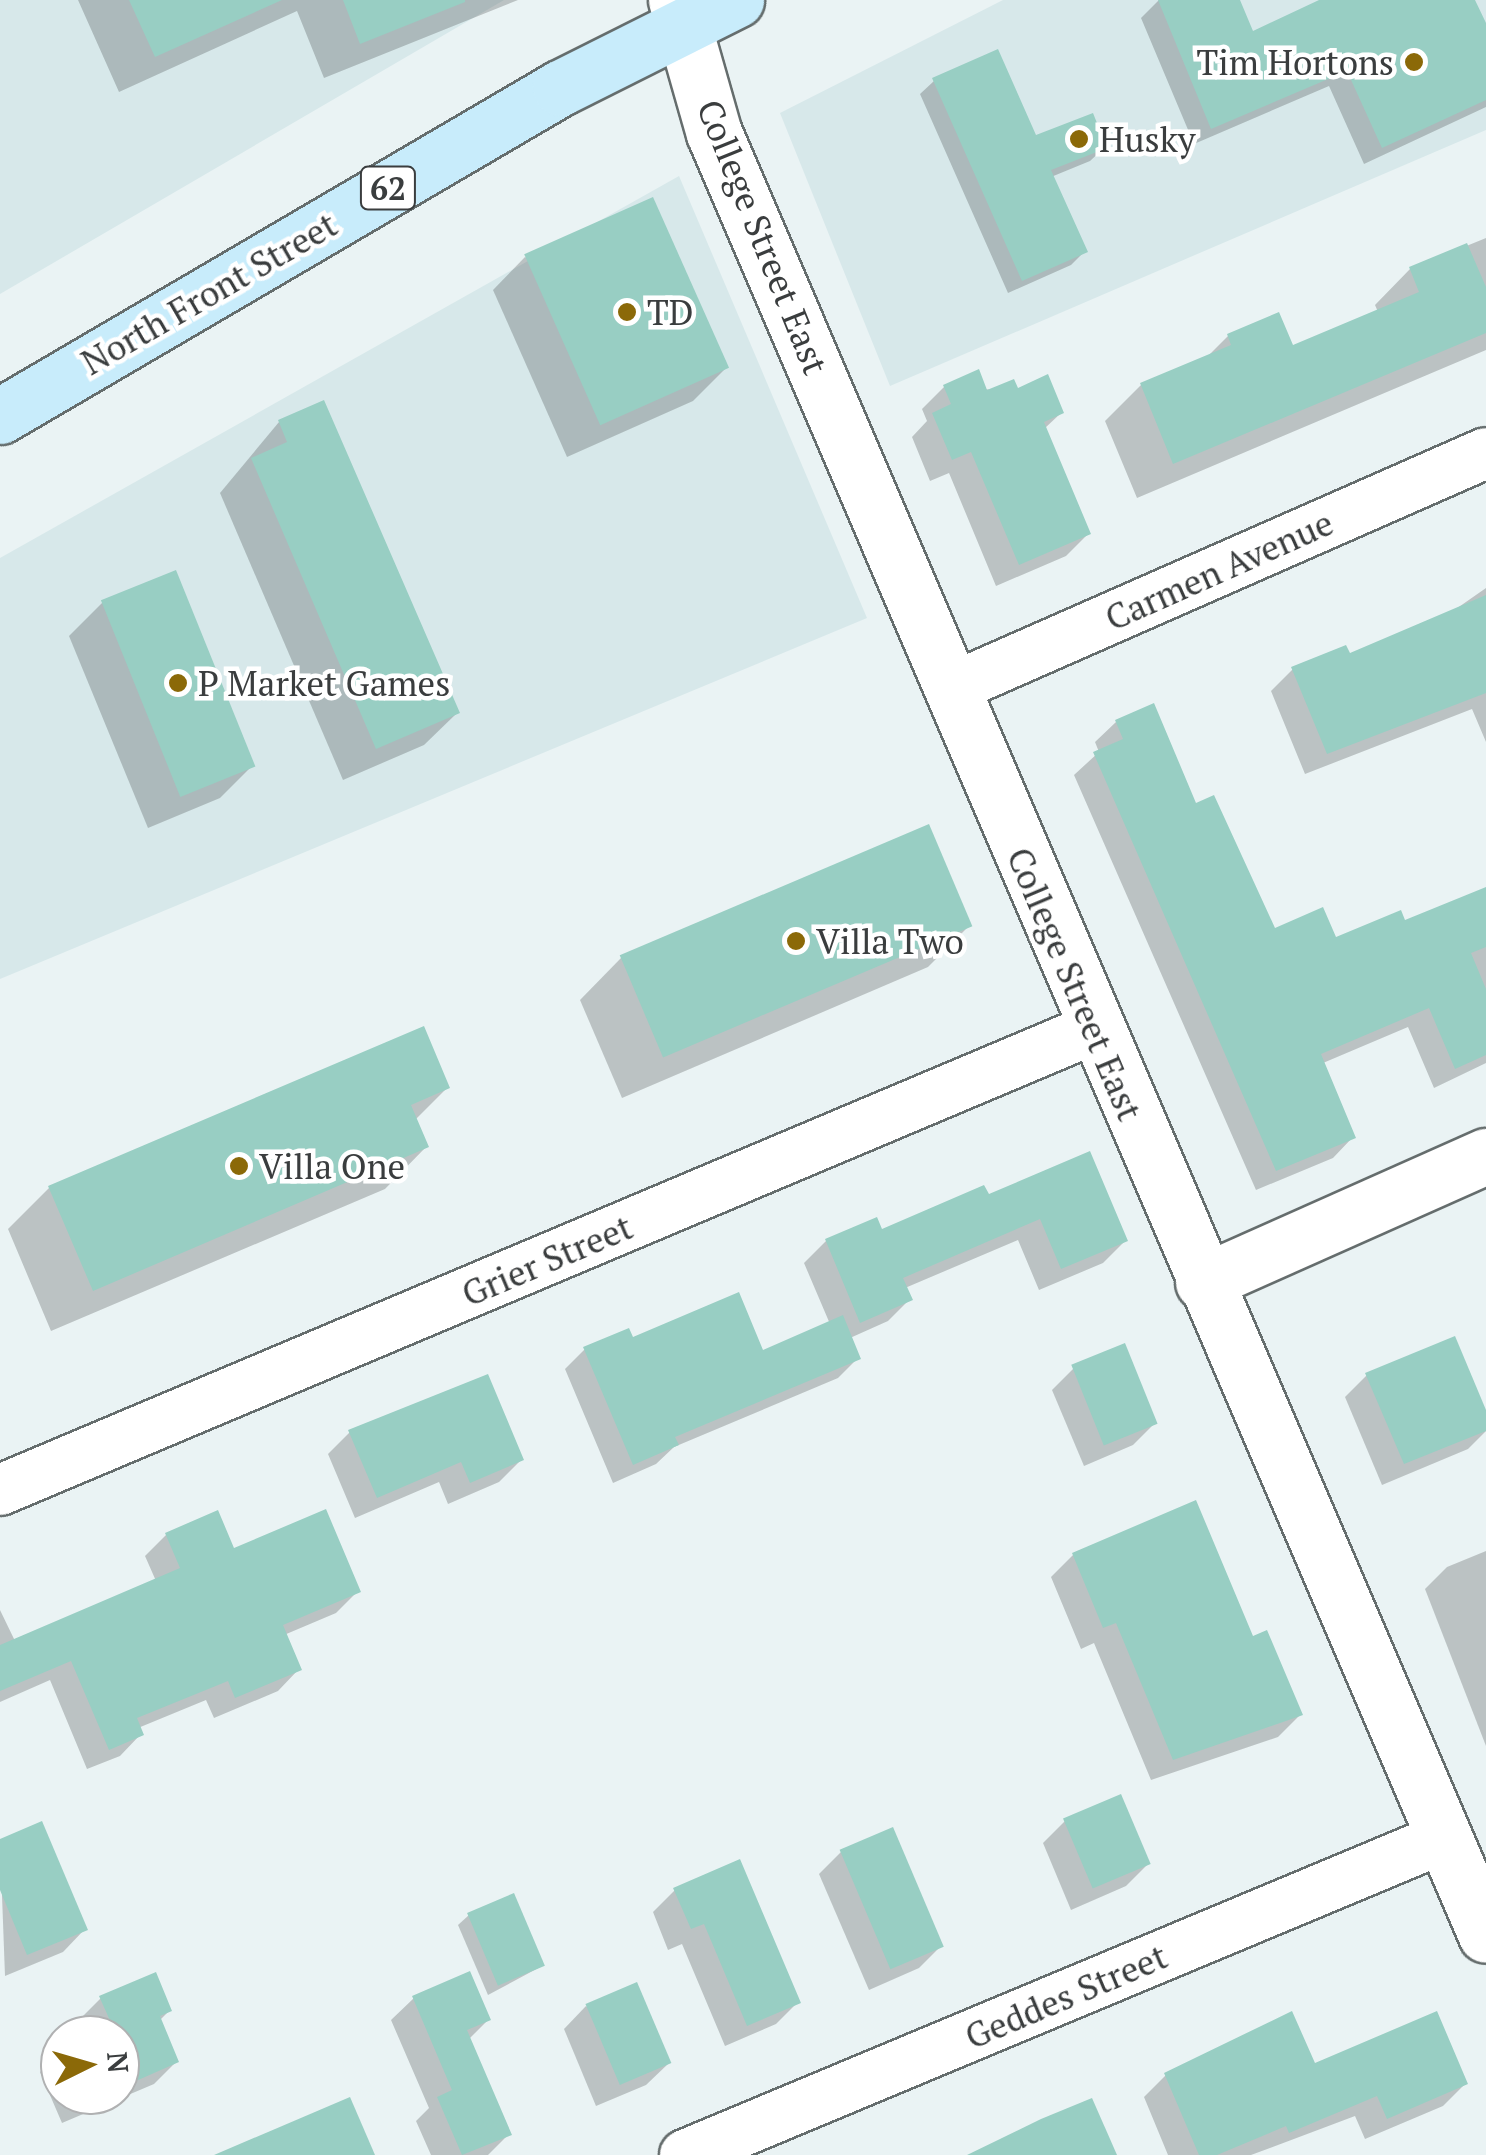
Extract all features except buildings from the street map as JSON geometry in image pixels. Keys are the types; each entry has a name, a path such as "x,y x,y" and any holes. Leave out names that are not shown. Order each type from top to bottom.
{"main road":[{"name":"North Front Street","path":"0,416 681,13 736,0"},
{"name":"College Street East","path":"681,13 714,133 1093,1029 1486,1935"},
{"path":"1203,1282 1486,1156"}],"street":[{"name":"Carmen Avenue","path":"952,688 1486,453"},
{"name":"Grier Street","path":"0,1490 1093,1029"},
{"name":"Geddes Street","path":"686,2155 1446,1837"}],"shaded area":[{"path":"0,0 504,0 0,294"},
{"path":"1003,0 1486,0 1486,130 890,386 780,113"},
{"path":"679,176 867,618 0,979 0,558"}],"place":[{"name":"Tim Hortons","path":"1414,62"},
{"name":"Husky","path":"1079,139"},
{"name":"TD","path":"627,312"},
{"name":"P Market Games","path":"178,683"},
{"name":"Villa Two","path":"796,941"},
{"name":"Villa One","path":"239,1166"}]}
